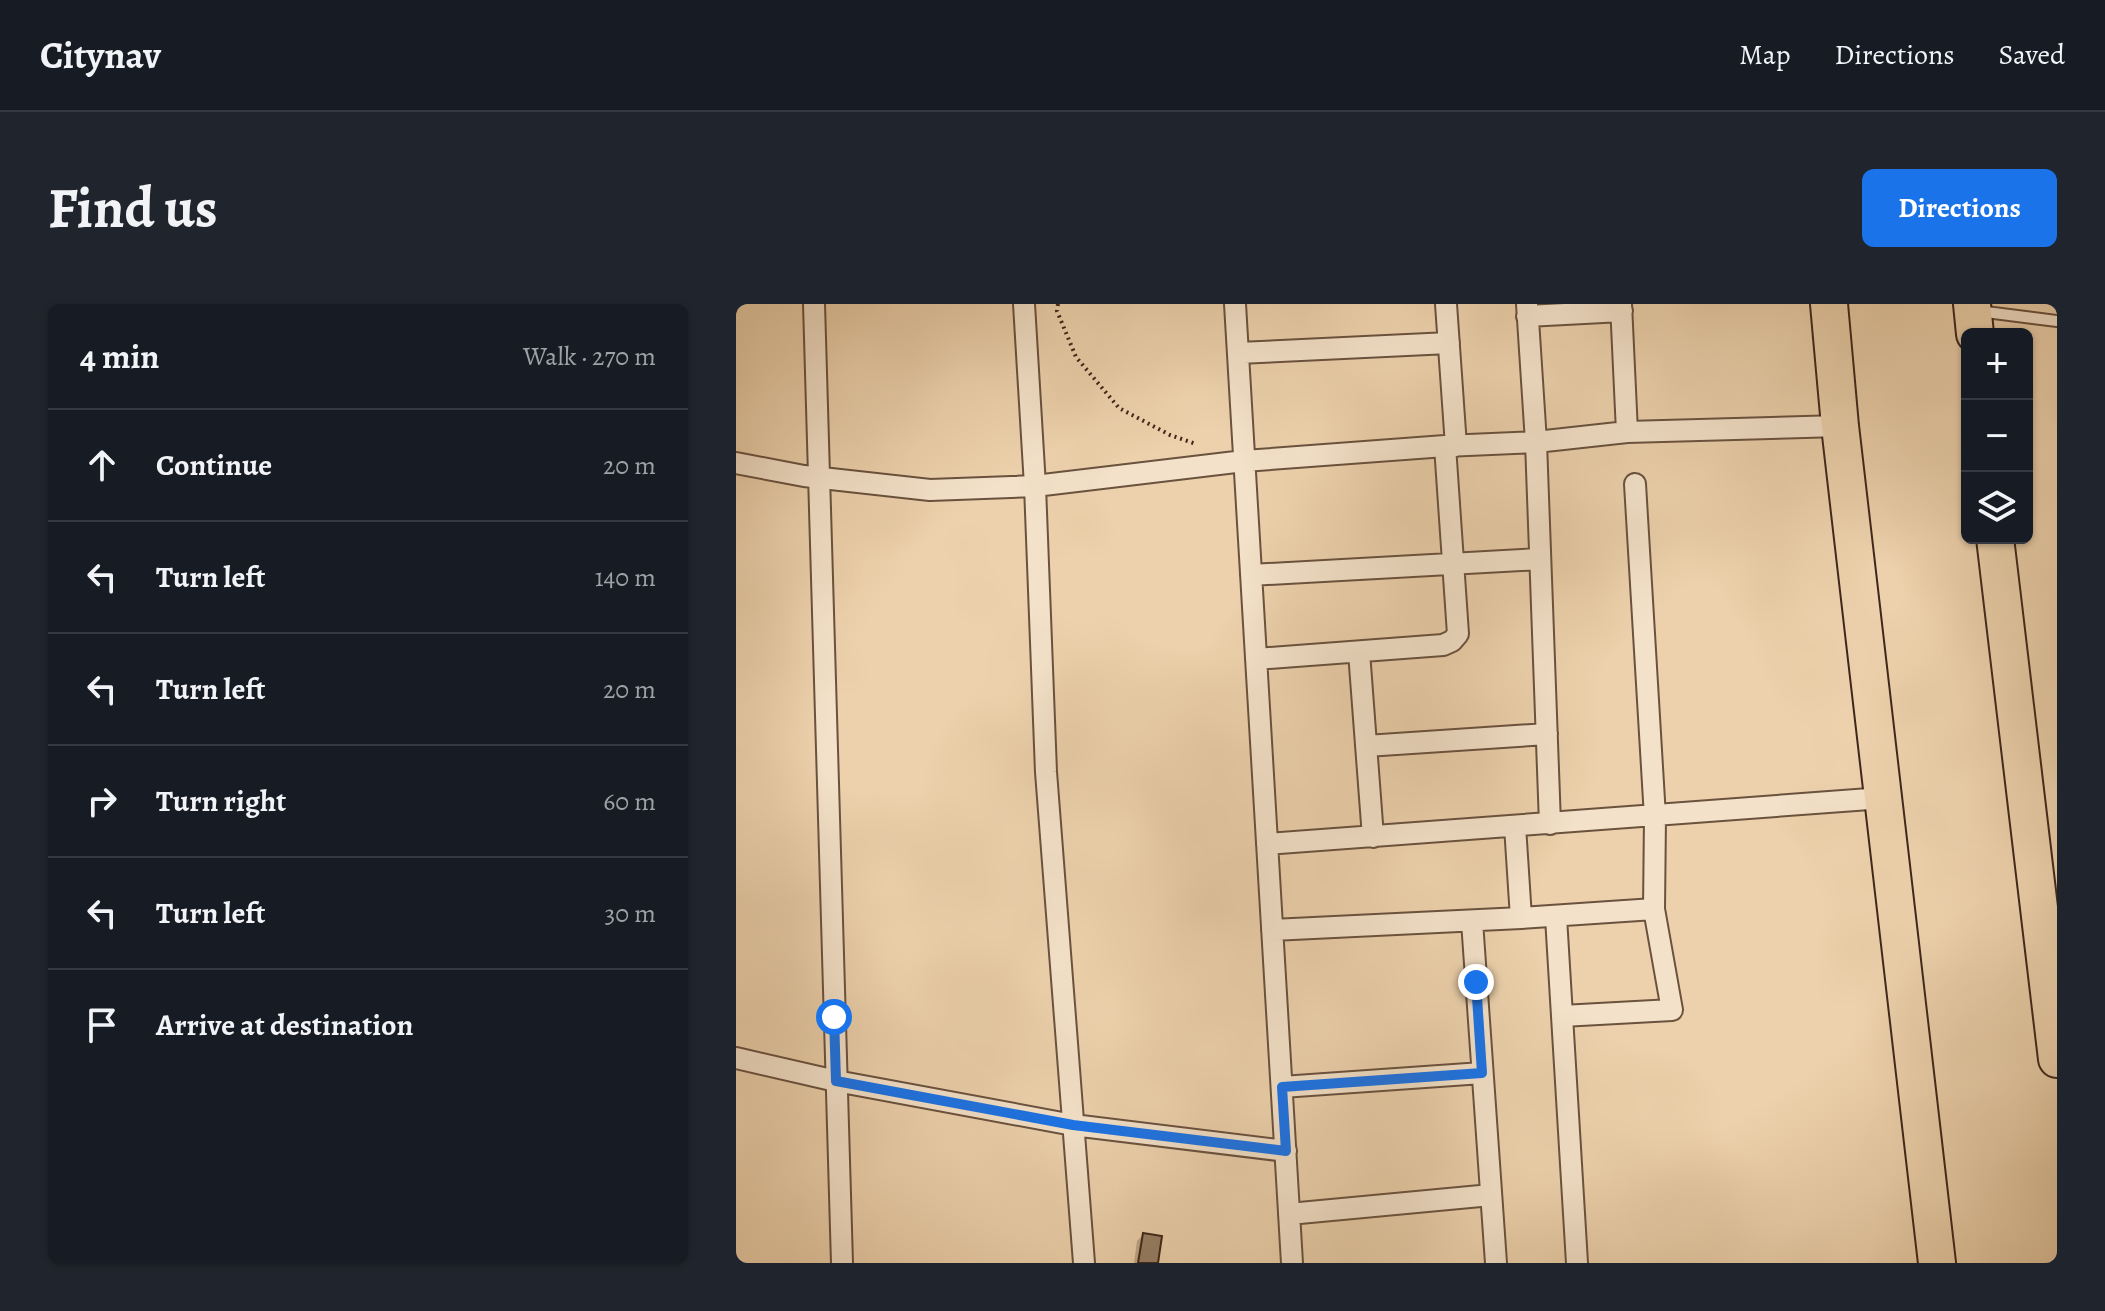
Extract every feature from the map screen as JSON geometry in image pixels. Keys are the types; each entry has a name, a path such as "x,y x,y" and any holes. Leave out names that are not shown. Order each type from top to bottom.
{"highway":[{"path":"1829,304 1840,426 1937,1263"},
{"path":"1996,544 2057,1059"}],"street":[{"path":"814,304 842,1263"},
{"path":"1024,304 1035,486 1046,772 1084,1263"},
{"path":"1235,304 1292,1263"},
{"path":"1256,659 1443,645 1458,634 1453,564 1446,304"},
{"path":"1550,824 1536,442 1527,310 1621,307 1627,432"},
{"path":"1238,353 1449,343"},
{"path":"736,463 818,478 930,490 1035,486 1244,461 1536,442 1627,432 1840,426"},
{"path":"1562,1016 1672,1010 1654,909 1655,817 1635,484"},
{"path":"1251,575 1540,559"},
{"path":"1359,652 1373,837"},
{"path":"1366,746 1547,734"},
{"path":"1267,844 1883,798"},
{"path":"1515,826 1521,918"},
{"path":"1272,930 1556,917 1654,909"},
{"path":"1556,917 1577,1263"},
{"path":"1472,921 1496,1263"},
{"path":"736,1058 836,1081 1073,1125 1286,1151"},
{"path":"1282,1087 1482,1073"},
{"path":"1289,1214 1491,1195"}],"lane":[{"path":"1973,316 2057,321"}],"path":[{"path":"1058,304 1057,311 1076,357 1119,408 1170,435 1200,446"}],"building":[{"path":"1143,1233 1162,1236 1158,1263 1138,1263"}],"route":[{"path":"834,1017 836,1081 1073,1125 1286,1151 1282,1087 1482,1073 1476,982"}]}
